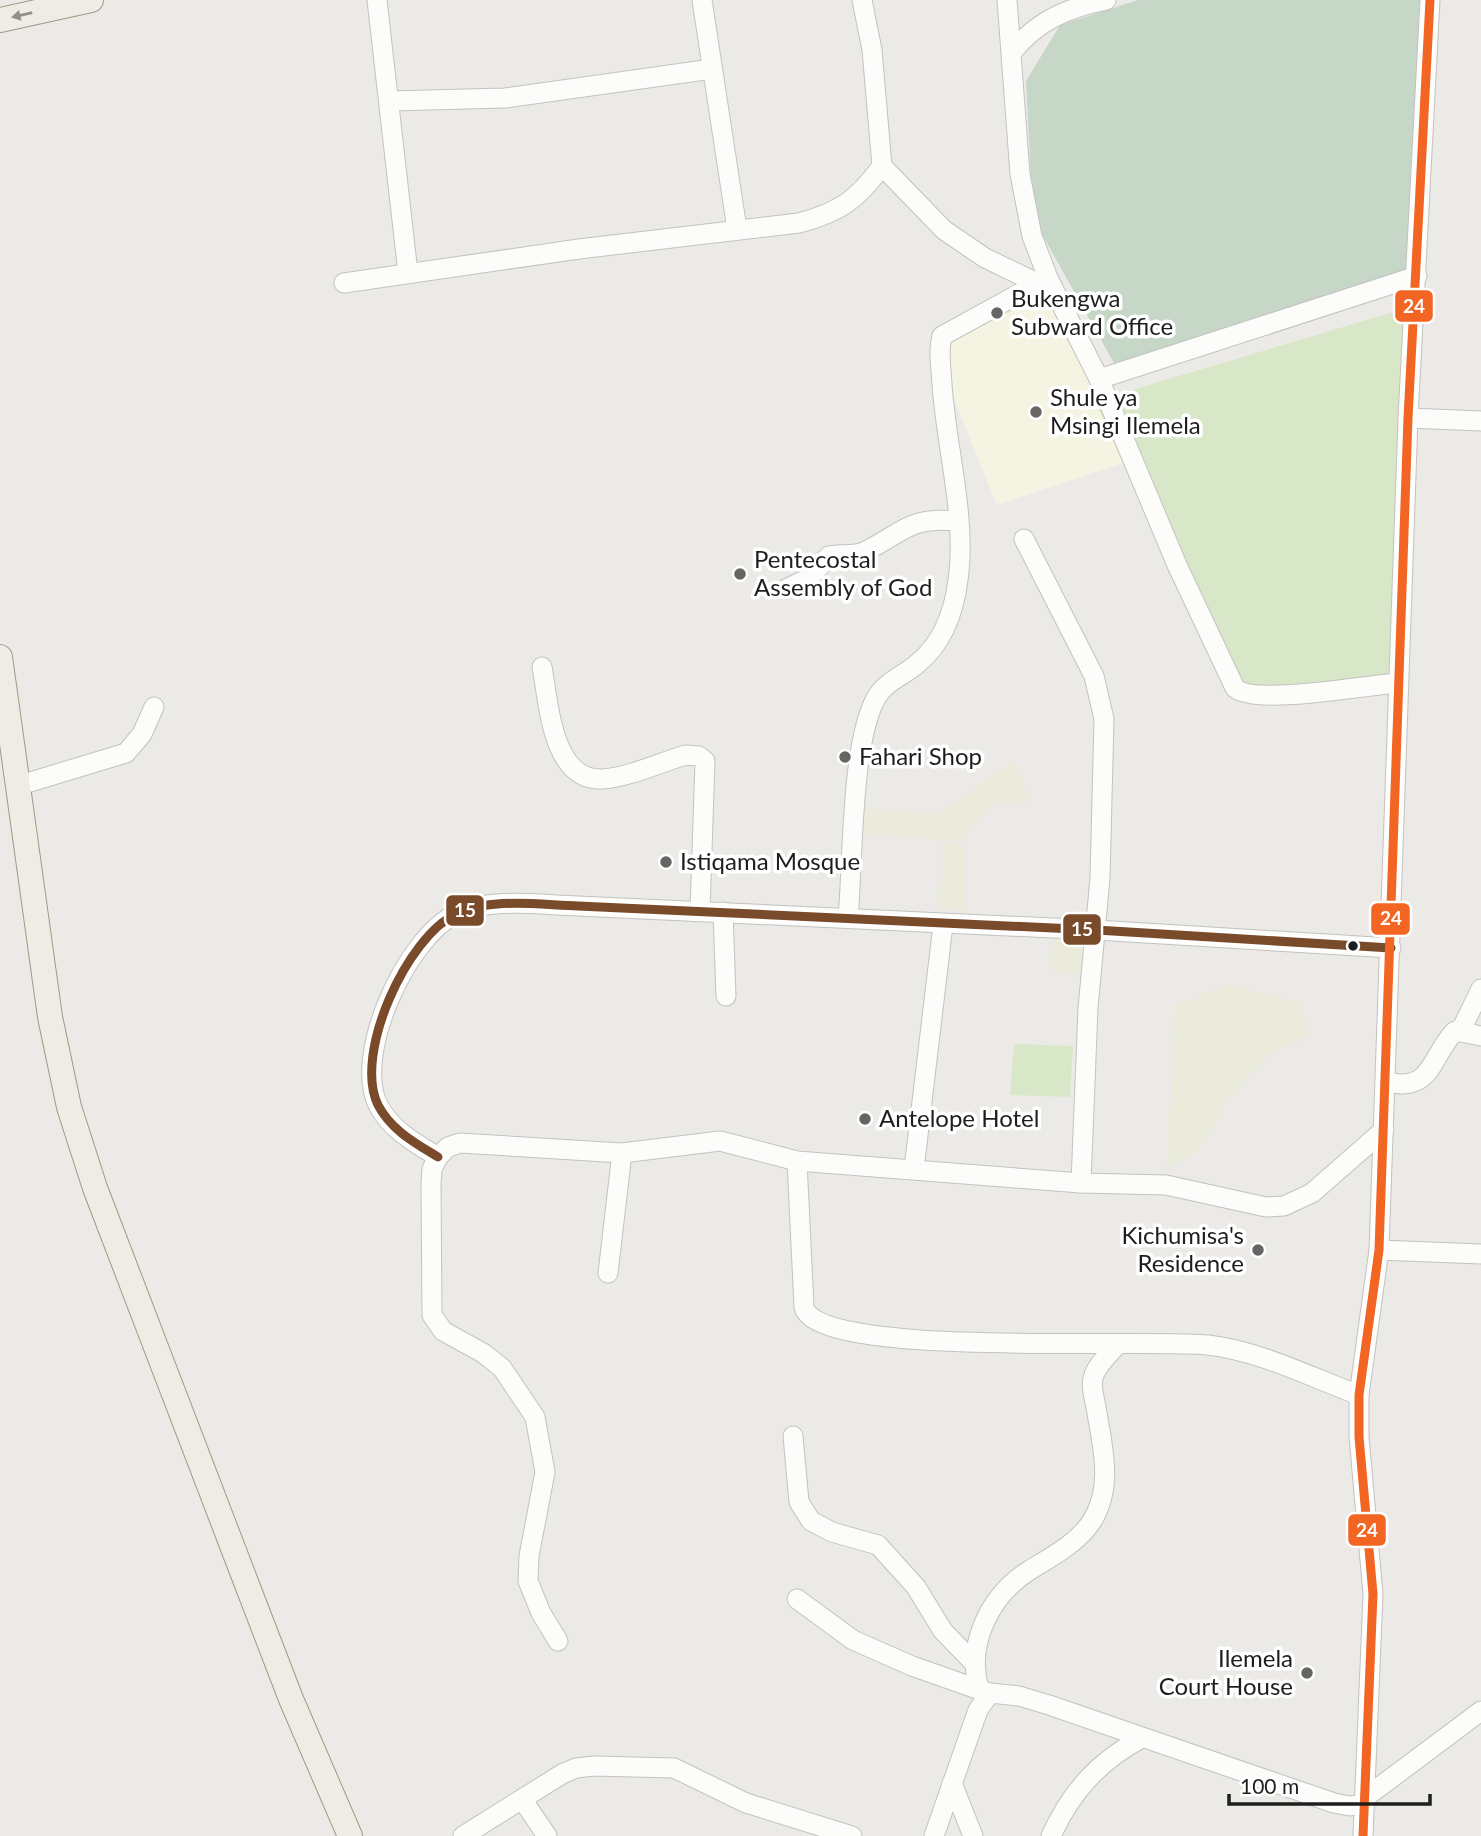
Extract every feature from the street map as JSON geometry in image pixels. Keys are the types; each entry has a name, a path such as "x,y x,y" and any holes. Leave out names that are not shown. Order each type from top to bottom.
{"main road":[{"path":"0,20 91,0"},
{"path":"0,657 50,1017 77,1133 118,1248 256,1608 350,1836"}],"street":[{"path":"377,0 408,273"},
{"path":"702,0 737,229"},
{"path":"862,0 872,50 882,166 954,238 985,258 1043,280"},
{"path":"1007,0 1024,207 1043,280 1099,379 1177,565 1235,688 1249,696 1280,696 1398,683"},
{"path":"1012,52 1035,27 1052,17 1105,0"},
{"path":"1363,1836 1373,1594 1359,1437 1359,1395 1379,1250 1387,1082 1408,418 1430,0"},
{"path":"390,101 505,98 712,69"},
{"path":"344,283 737,229 799,223 832,214 863,192 882,166"},
{"path":"1099,379 1417,276"},
{"path":"848,918 858,788 868,719 884,685 917,664 933,648 947,625 958,578 957,521 943,395 940,349 942,336 1043,280"},
{"path":"1408,418 1481,421"},
{"path":"786,589 808,578 829,556 865,552 910,524 939,519 957,521"},
{"path":"1024,539 1080,645 1102,699 1105,751 1097,930 1088,1008 1081,1183"},
{"path":"542,667 561,752 576,772 590,779 606,779 686,755 699,756 705,761 701,911"},
{"path":"17,786 126,752 142,734 155,707"},
{"path":"438,1157 393,1127 378,1104 373,1083 379,1034 388,1004 413,952 426,936 459,913 510,905 701,911 943,925 1097,930 1391,948"},
{"path":"723,912 726,996"},
{"path":"914,1170 943,925"},
{"path":"1461,1030 1481,989"},
{"path":"1387,1082 1404,1085 1422,1077 1433,1067 1452,1033 1461,1030 1481,1036"},
{"path":"558,1641 537,1605 528,1581 529,1556 545,1472 535,1417 502,1367 443,1331 432,1315 432,1169 438,1157 448,1147 460,1143 622,1153 720,1140 797,1161 1081,1183 1166,1185 1266,1207 1284,1206 1312,1193 1384,1130"},
{"path":"608,1273 622,1153"},
{"path":"797,1161 804,1307 812,1320 840,1329 902,1339 1117,1345 1197,1344 1240,1351 1359,1395"},
{"path":"1379,1250 1481,1254"},
{"path":"973,1662 985,1622 1006,1590 1028,1571 1064,1549 1090,1524 1098,1510 1104,1495 1105,1474 1103,1442 1092,1386 1098,1369 1117,1345"},
{"path":"793,1436 799,1502 811,1521 831,1532 878,1545 916,1587 943,1631 973,1662 985,1691 934,1836"},
{"path":"797,1599 853,1640 912,1666 985,1691 1019,1696 1140,1739 1350,1806 1364,1801 1481,1711"},
{"path":"1051,1836 1072,1797 1100,1764 1116,1730"},
{"path":"1100,1764 1140,1739"},
{"path":"463,1836 576,1768 674,1768 746,1803 852,1836"},
{"path":"952,1783 973,1836"},
{"path":"522,1799 547,1836"}],"shaded area":[{"path":"1138,0 1420,0 1415,284 1115,365 1033,218 1026,81 1060,25"},
{"path":"1051,278 1124,463 997,505 931,342"},
{"path":"1015,761 1031,802 996,801 958,841 865,833 865,808 937,815"},
{"path":"942,844 964,844 963,910 940,909"},
{"path":"1053,939 1084,941 1082,974 1052,972"},
{"path":"1227,984 1299,1002 1311,1035 1270,1054 1229,1098 1198,1150 1167,1167 1176,1006"}],"green space":[{"path":"1407,308 1388,682 1228,695 1095,401"},
{"path":"1014,1044 1073,1046 1070,1097 1010,1095"}],"transit line":[{"name":"24","path":"1363,1836 1373,1594 1359,1437 1359,1395 1379,1250 1408,418 1430,0"},
{"name":"15","path":"438,1157 404,1135 383,1114 372,1083 373,1057 389,999 420,946 438,927 456,914 484,905 532,904 1096,930 1391,948"}],"place":[{"name":"Bukengwa Subward Office","path":"997,313"},
{"name":"Shule ya Msingi Ilemela","path":"1036,412"},
{"name":"Pentecostal Assembly of God","path":"740,574"},
{"name":"Fahari Shop","path":"845,757"},
{"name":"Istiqama Mosque","path":"666,862"},
{"name":"Antelope Hotel","path":"865,1119"},
{"name":"Kichumisa's Residence","path":"1258,1250"},
{"name":"Ilemela Court House","path":"1307,1673"}]}
